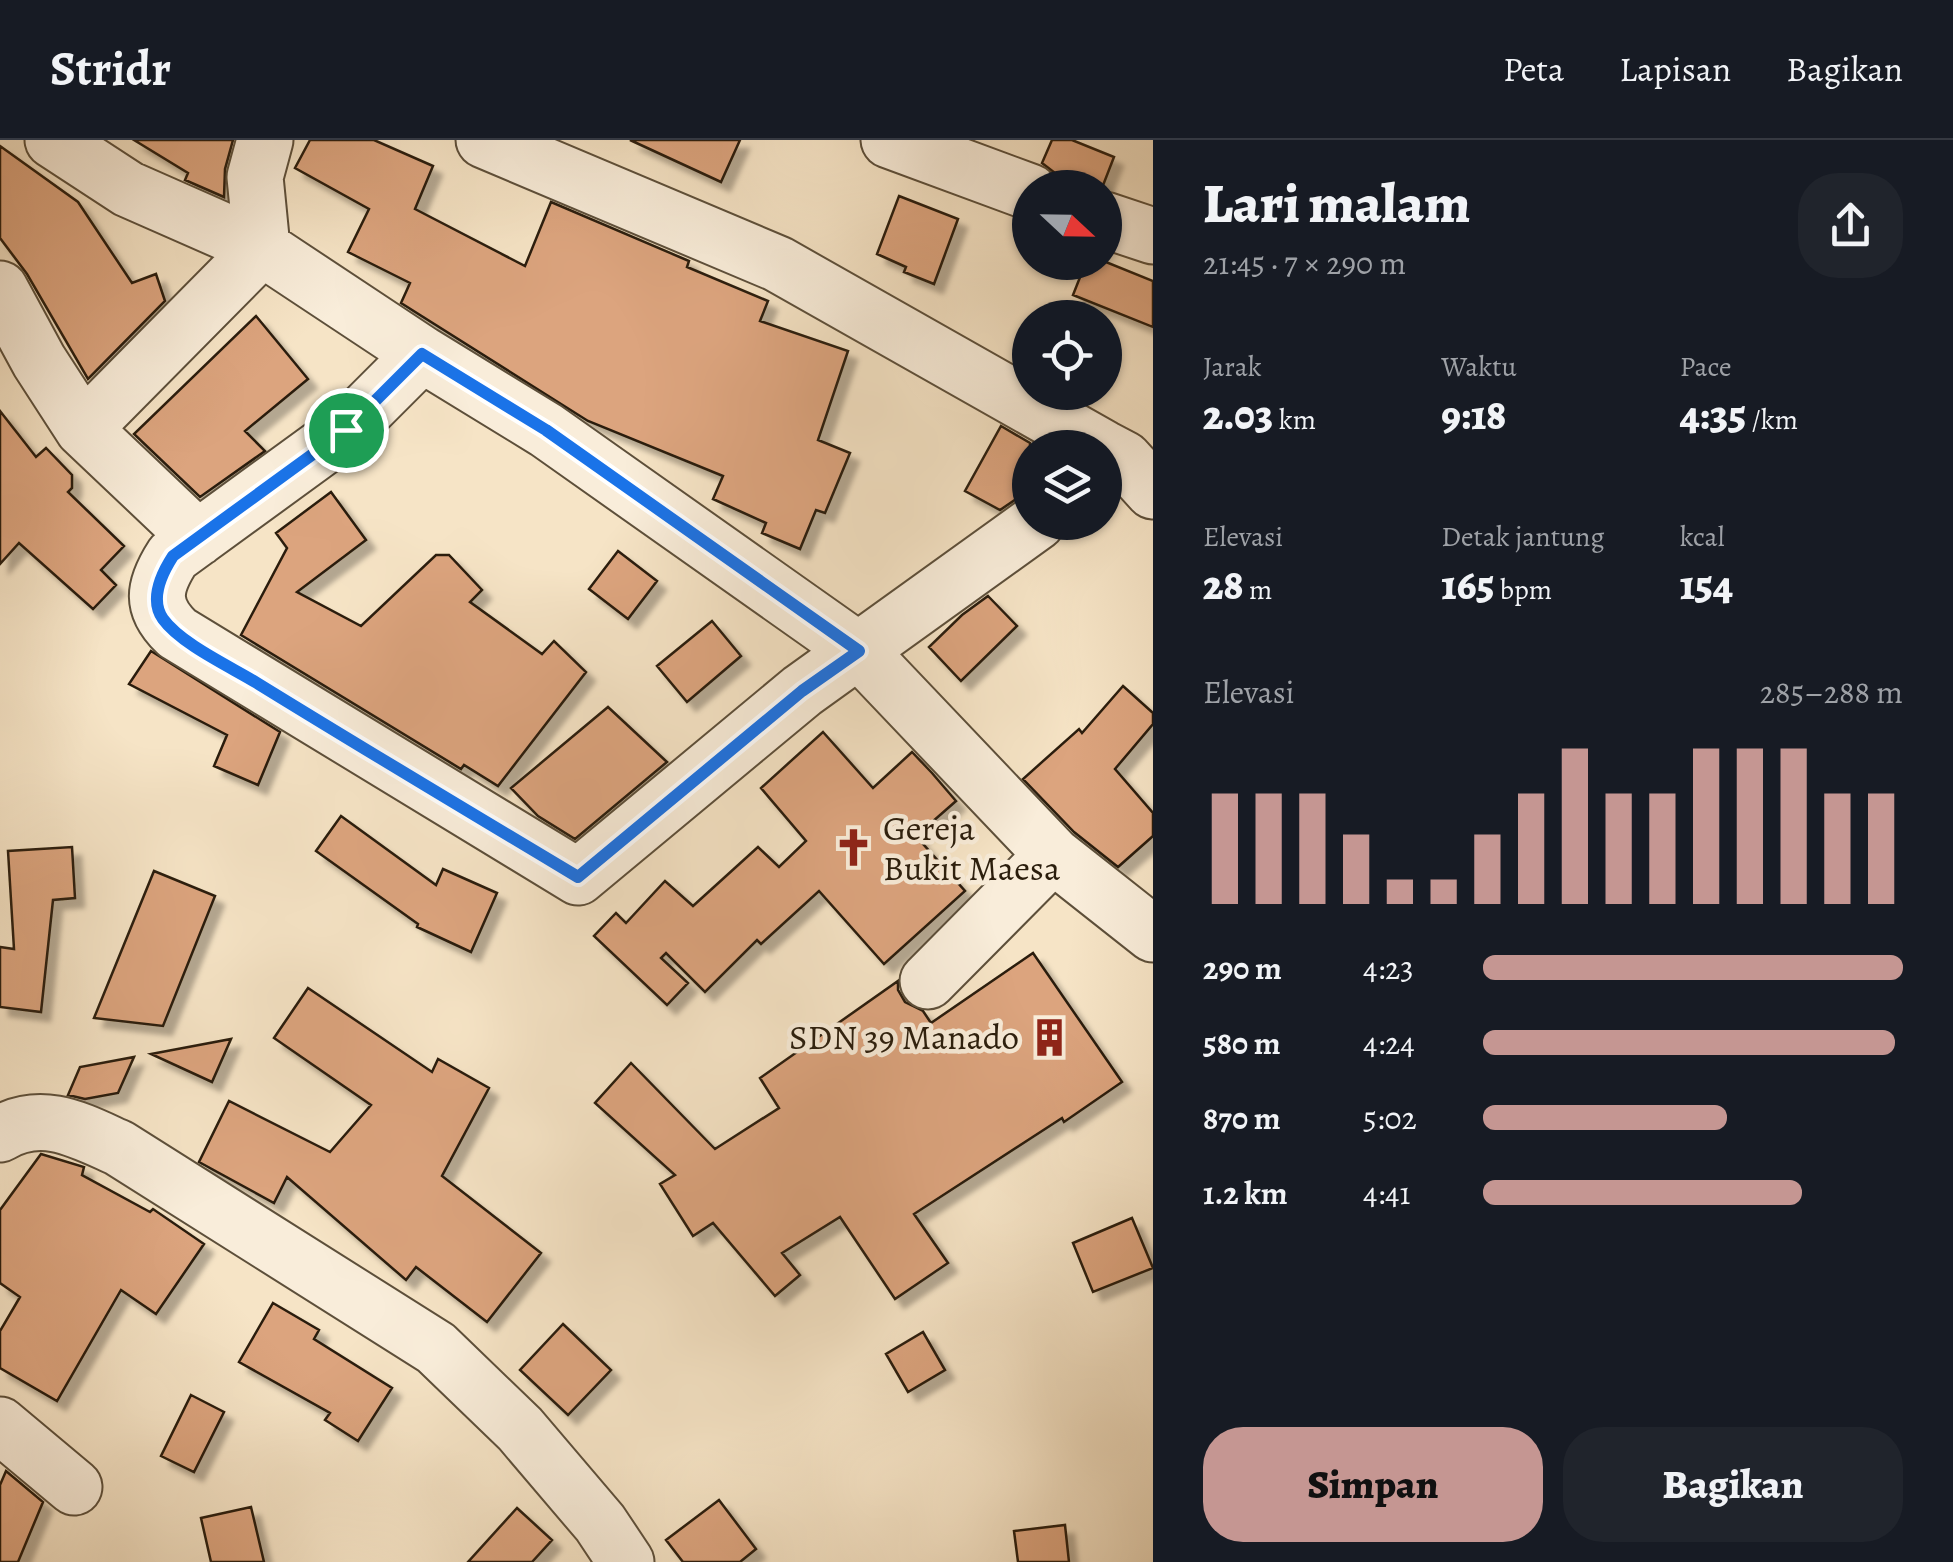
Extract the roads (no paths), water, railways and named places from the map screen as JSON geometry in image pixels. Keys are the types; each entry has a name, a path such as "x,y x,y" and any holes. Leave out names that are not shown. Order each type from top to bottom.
{"street":[{"path":"53,140 128,188 262,248 546,430 859,651 1053,855 1153,934"},
{"path":"83,429 262,248 256,177 265,140"},
{"path":"484,140 778,264 1124,460"},
{"path":"890,140 1012,185"},
{"path":"1122,226 1153,236"},
{"path":"0,290 83,429 198,538"},
{"path":"422,354 346,430 173,556 160,576 160,617 178,633 578,877 802,691 1012,540"},
{"path":"928,980 1053,855"},
{"path":"0,1134 17,1124 65,1124 119,1148 436,1348 520,1429 600,1523 626,1562"},
{"path":"0,1425 74,1487"}],"place":[{"name":"Gereja Bukit Maesa","path":"853,848"},
{"name":"SDN 39 Manado","path":"1049,1037"}]}
